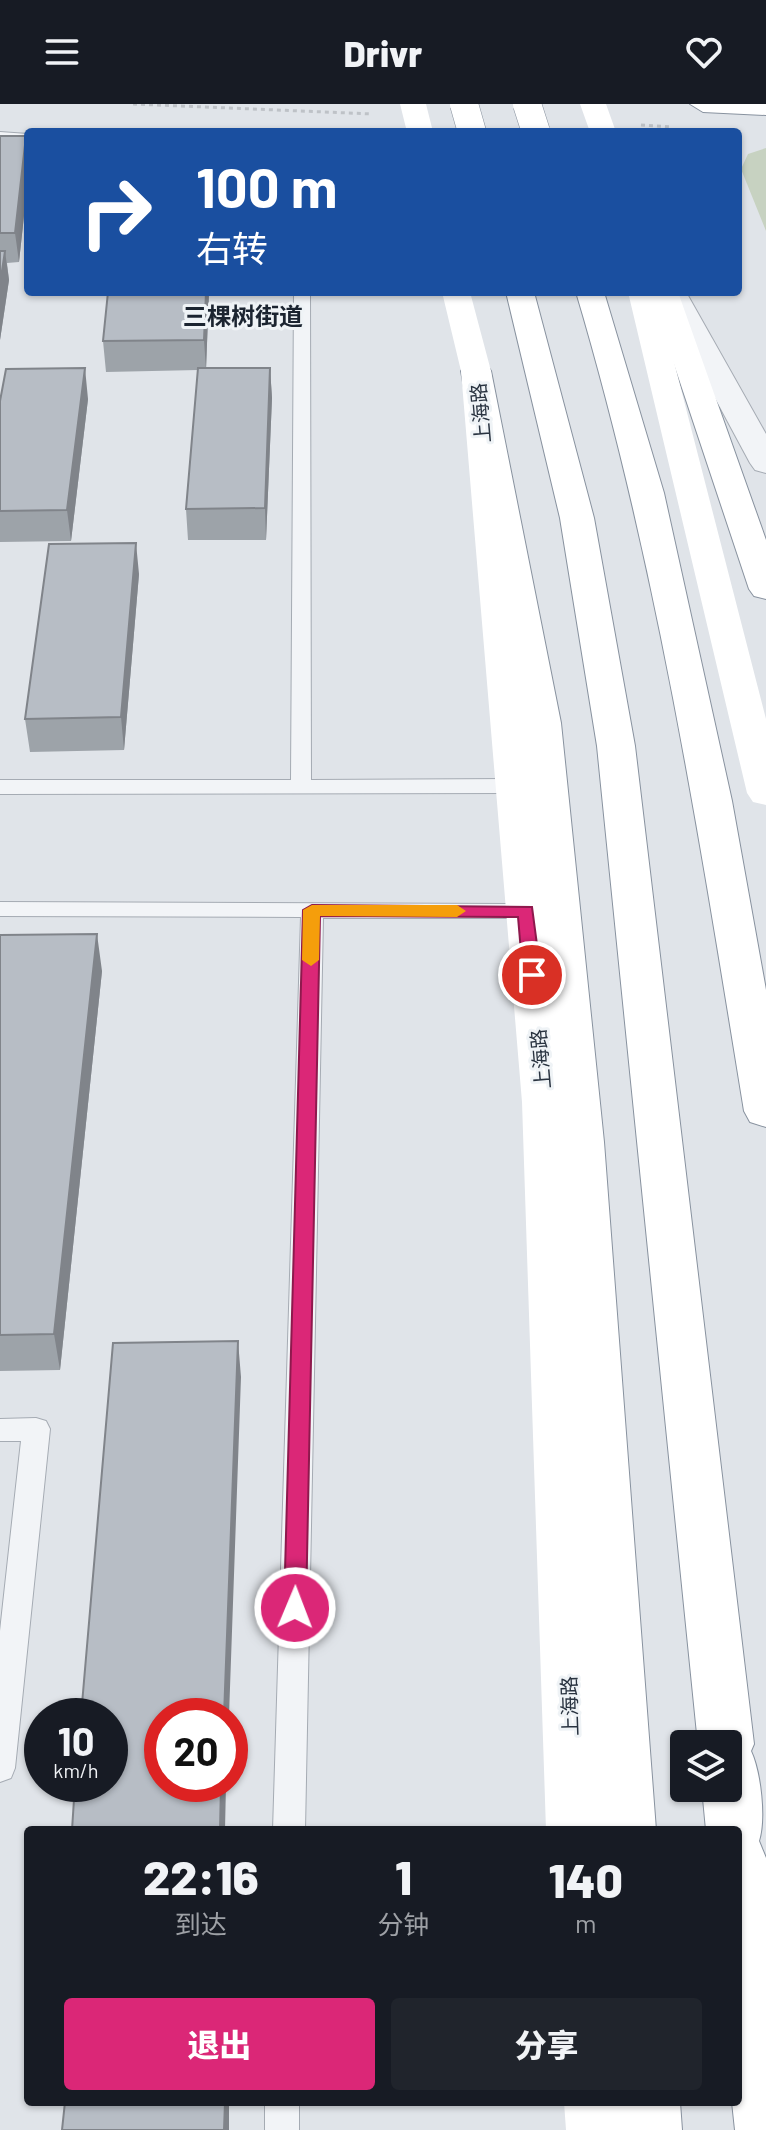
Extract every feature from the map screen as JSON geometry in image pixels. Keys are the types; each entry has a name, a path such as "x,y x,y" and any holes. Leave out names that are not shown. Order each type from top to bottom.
{"main road":[{"path":"413,104 419,128"},
{"path":"464,104 471,128"},
{"path":"527,104 535,128"},
{"path":"703,104 766,107"},
{"name":"上海路","path":"457,296 476,371 544,1102 575,1826"},
{"path":"521,296 577,518 616,746 724,1730"},
{"path":"591,296 651,509 700,733 766,1111"},
{"path":"643,296 766,793"},
{"path":"665,296 764,584"},
{"path":"476,371 543,723 582,1142 627,1826"},
{"path":"732,1802 735,1826"},
{"path":"742,1899 766,2130"},
{"path":"595,2106 597,2130"},
{"path":"649,2106 651,2130"}],"street":[{"path":"674,296 766,463"}],"lane":[{"path":"0,136 24,138"},
{"path":"301,786 302,296"},
{"path":"0,787 515,786"},
{"path":"0,909 526,911"},
{"path":"289,1826 312,910"},
{"path":"0,1430 36,1429 0,1768"},
{"path":"282,2106 282,2130"}],"green space":[{"path":"766,148 766,231 742,171 748,154"}],"building":[{"path":"0,136 24,136 15,233 0,233"},
{"path":"0,251 5,251 0,284"},
{"path":"108,296 206,296 204,340 103,341"},
{"path":"85,368 67,510 0,511 0,401 6,369"},
{"path":"198,368 270,368 265,508 186,509"},
{"path":"136,543 121,717 25,719 49,544"},
{"path":"97,934 54,1334 0,1335 0,935"},
{"path":"238,1341 225,1698 144,1698 144,1802 221,1802 220,1826 72,1826 74,1802 128,1802 128,1698 83,1698 113,1343"},
{"path":"65,2106 225,2106 224,2130 62,2130"}],"slow traffic":[{"path":"311,960 312,910 457,911"}],"district":[{"name":"三棵树街道","path":"243,315"}],"route":[{"path":"295,1608 312,910 526,911 532,975"}]}
